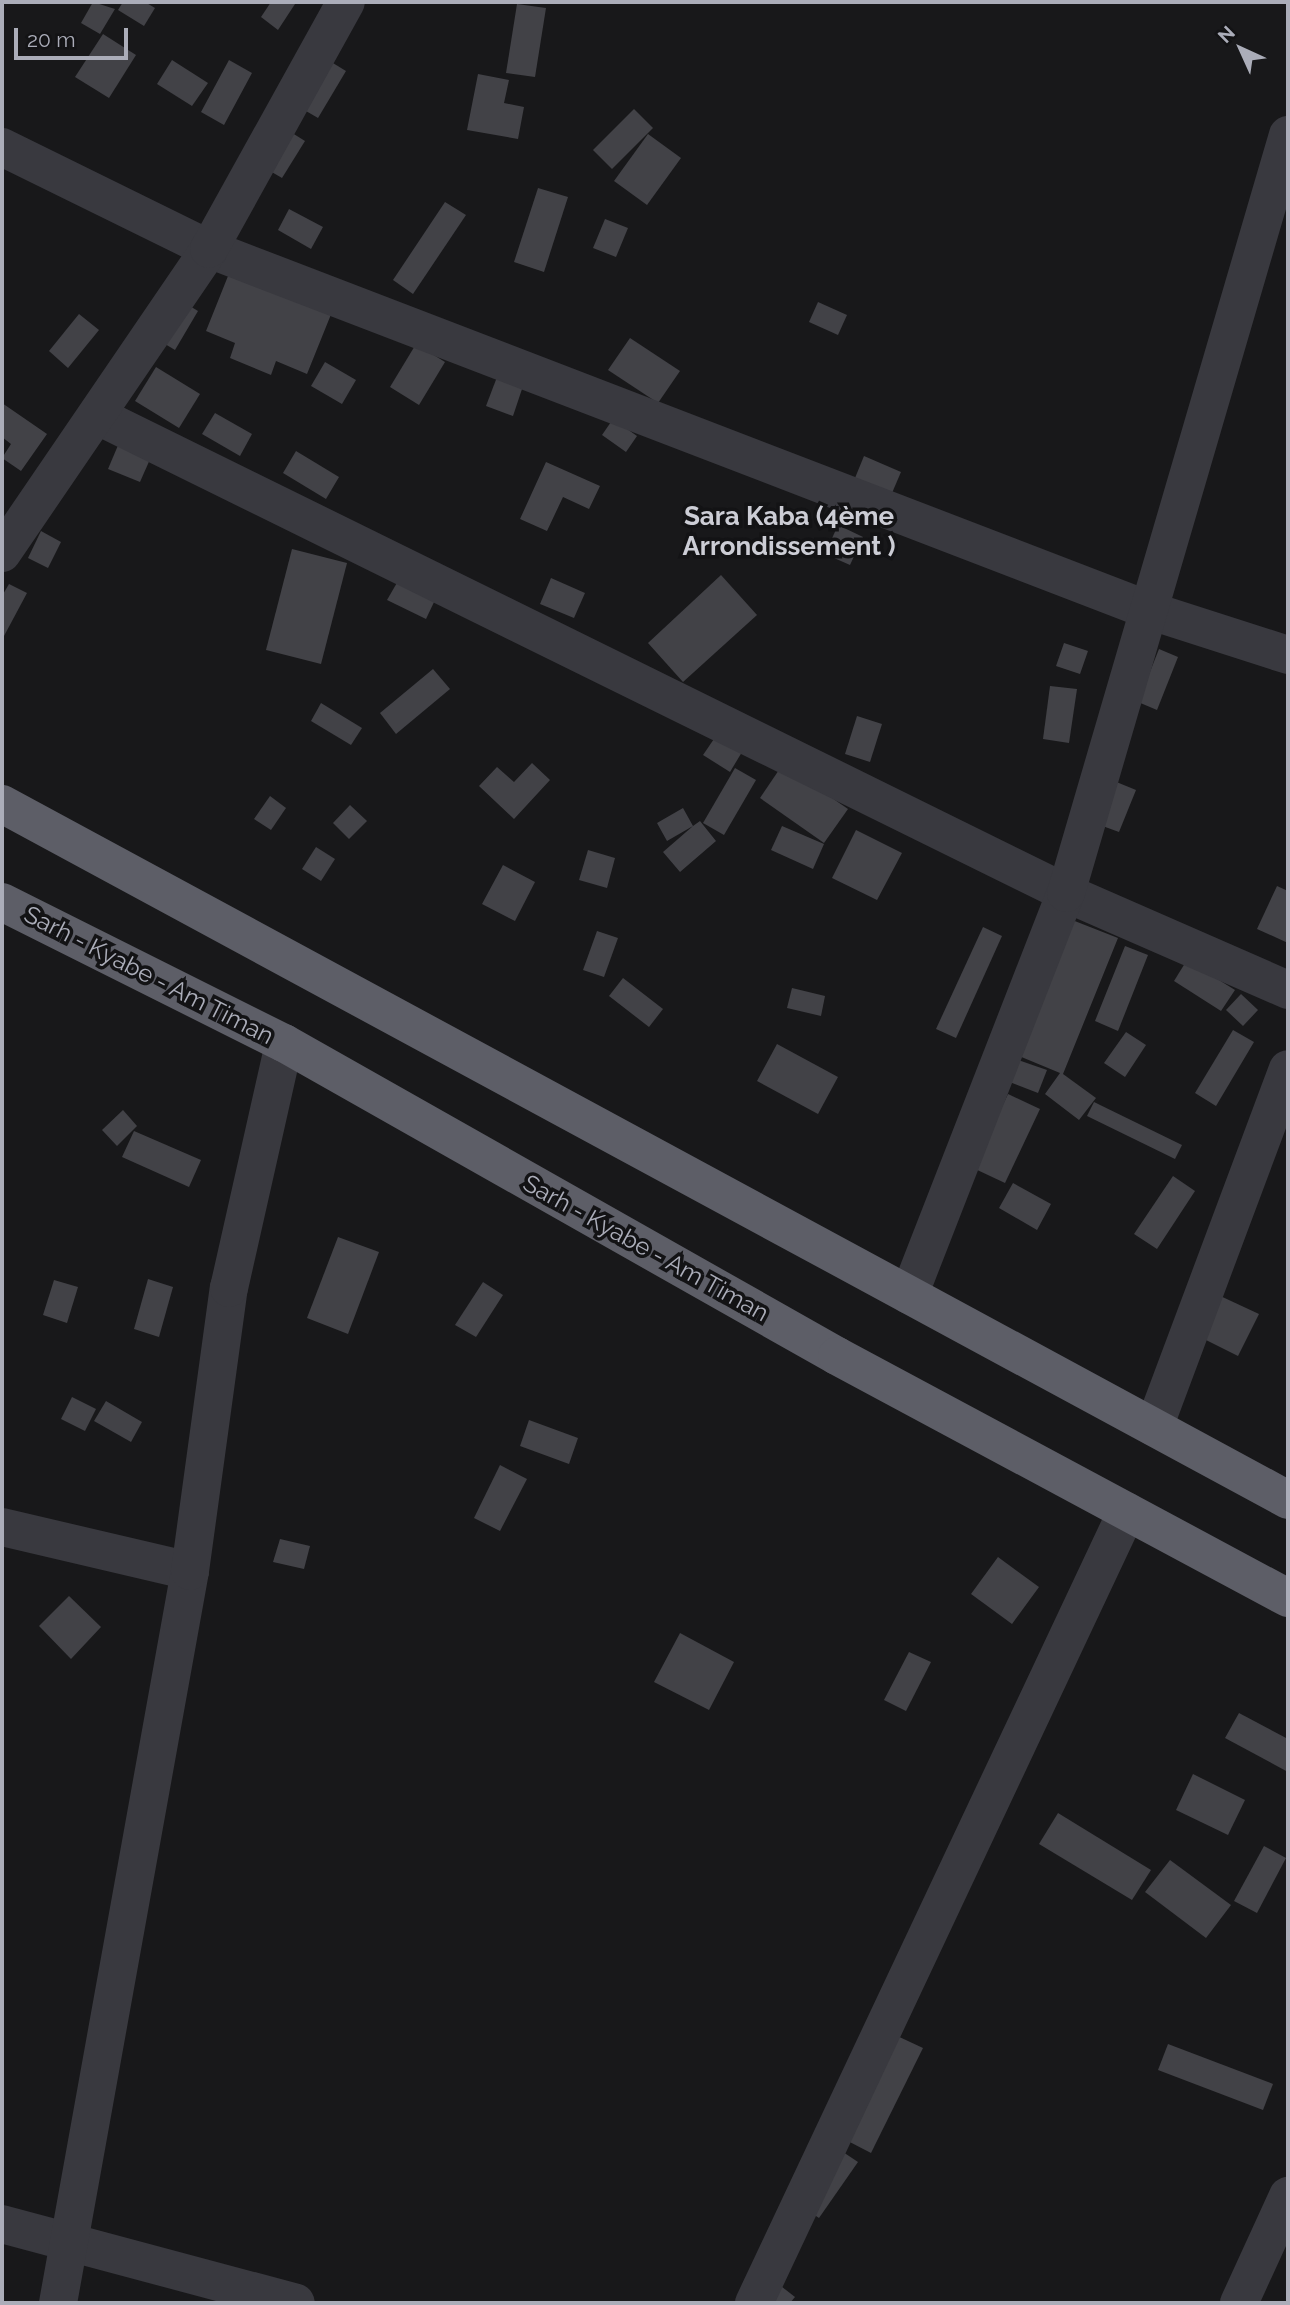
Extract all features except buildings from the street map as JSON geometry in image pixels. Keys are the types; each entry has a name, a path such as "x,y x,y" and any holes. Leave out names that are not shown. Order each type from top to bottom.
{"highway":[{"path":"2,804 1288,1500"},
{"name":"Sarh - Kyabe - Am Timan","path":"2,902 284,1043 838,1356 1288,1598"}],"street":[{"path":"2,552 100,416 209,249 346,2"},
{"path":"909,1295 1066,893 1151,611 1288,135"},
{"path":"2,147 209,249 1151,611 1288,655"},
{"path":"100,416 1066,893 1288,990"},
{"path":"58,2303 71,2245 190,1571 229,1288 284,1043"},
{"path":"1154,1427 1288,1069"},
{"path":"754,2303 1127,1511"},
{"path":"2,1527 190,1571"},
{"path":"1239,2303 1288,2196"},
{"path":"2,2224 71,2245 296,2303"}],"district":[{"name":"Sara Kaba (4ème Arrondissement )","path":"789,532"}]}
